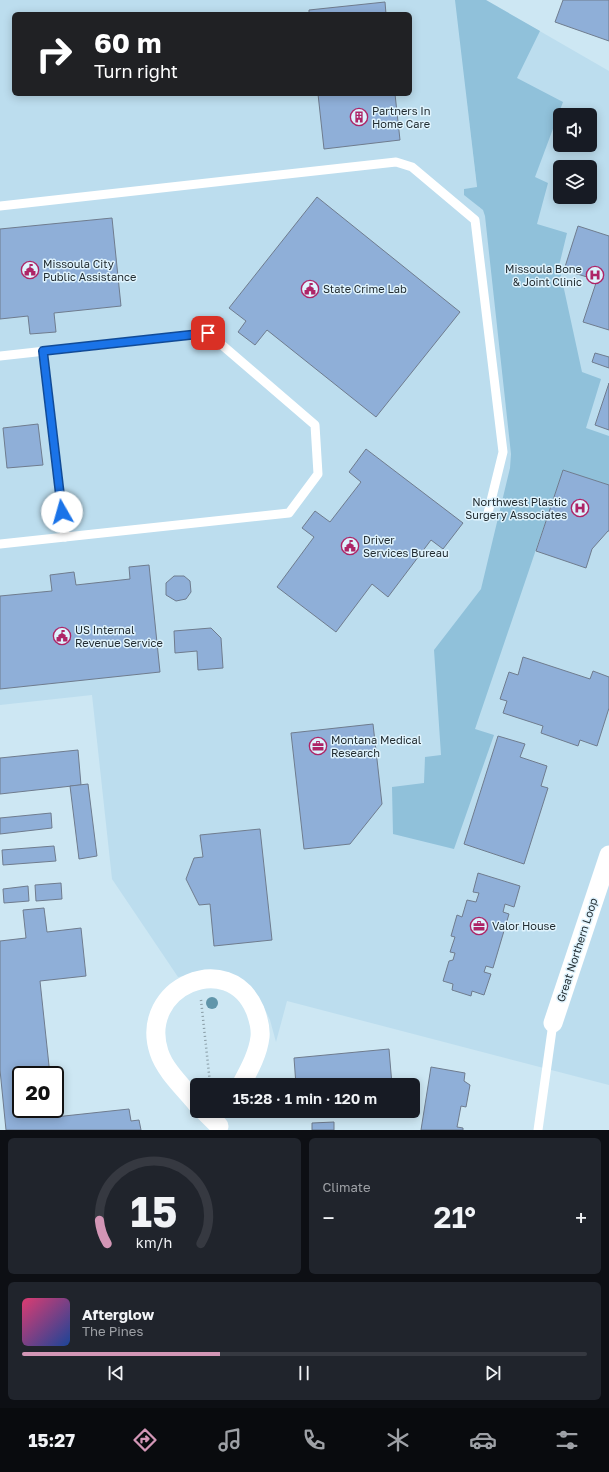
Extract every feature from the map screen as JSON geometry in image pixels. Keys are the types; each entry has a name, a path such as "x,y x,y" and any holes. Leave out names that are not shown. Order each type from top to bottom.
{"street":[{"name":"Great Northern Loop","path":"553,1022 609,854"},
{"path":"190,1095 164,1063 159,1052 157,1040 157,1027 160,1014 174,993 186,984 202,979 222,981 243,992 252,1003 260,1027 260,1037 257,1051 244,1078"}],"lane":[{"path":"0,206 396,162 412,167 475,220 503,452 487,517"},
{"path":"0,356 208,333 315,424 318,474 289,513 0,544"},
{"path":"43,351 65,537"},
{"path":"538,1130 553,1022"}],"path":[{"path":"201,998 210,1078"}],"shaded area":[{"path":"0,0 486,0 609,71 609,1085 287,1001 276,1042 270,1020 259,997 248,985 195,974 178,977 112,879 92,695 0,705","holes":["463,66 480,208 464,189 477,188"]},
{"path":"455,0 486,0 540,31 517,78 563,102 561,108 553,108 553,129 535,177 548,183 537,224 567,233 559,266 582,372 601,379 586,428 609,436 609,485 563,470 475,729 494,735 454,849 393,834 392,787 424,783 425,757 441,755 434,650 481,589 510,468 511,454 485,216 483,210 464,195 464,189 477,187"}],"building":[{"path":"563,0 609,0 609,41 555,22"},
{"path":"385,2 386,12 309,12 309,10"},
{"name":"Partners In Home Care","path":"318,96 395,96 400,140 324,149"},
{"path":"317,197 460,312 376,417 267,330 255,345 238,332 246,321 229,308"},
{"path":"112,218 121,306 54,313 56,332 30,334 28,316 0,319 0,229"},
{"name":"Missoula Bone & Joint Clinic","path":"578,226 609,236 609,330 583,322 597,280 564,270"},
{"path":"595,353 609,357 609,368 592,362"},
{"path":"609,383 609,430 595,425"},
{"path":"38,424 43,465 7,468 3,428"},
{"path":"366,449 463,523 443,549 431,540 388,597 372,584 336,632 277,587 314,537 302,528 315,511 330,522 361,482 349,472"},
{"name":"Northwest Plastic Surgery Associates","path":"563,470 609,485 609,531 592,549 586,568 536,551"},
{"path":"149,565 160,672 0,689 0,596 52,591 50,575 74,572 76,585 130,579 129,567"},
{"path":"174,576 184,576 190,581 191,592 186,599 176,601 166,595 166,583"},
{"path":"211,628 221,638 223,668 198,670 197,651 175,653 174,631"},
{"path":"523,657 590,679 593,671 609,677 609,708 597,746 580,740 578,746 541,733 543,726 503,713 507,701 500,699 509,672 518,675"},
{"path":"373,724 382,804 350,844 304,849 291,733"},
{"path":"498,736 525,744 520,757 547,766 541,786 548,788 524,864 464,844"},
{"path":"78,750 81,785 0,794 0,758"},
{"path":"88,784 97,856 79,859 70,786"},
{"path":"51,813 52,828 0,834 0,818"},
{"path":"260,829 272,940 214,946 210,904 199,905 186,879 194,858 203,857 200,835"},
{"path":"54,846 56,861 3,865 2,850"},
{"name":"Valor House","path":"478,873 520,886 514,907 505,904 503,912 509,914 493,968 486,966 484,972 491,974 484,995 472,991 471,996 452,990 453,984 443,981 449,961 453,960 455,953 450,952 455,937 451,936 457,915 462,917 467,900 476,902 479,893 473,892"},
{"path":"61,883 62,899 36,901 35,885"},
{"path":"28,886 29,901 4,903 3,889"},
{"path":"44,908 47,932 81,928 86,976 40,981 49,1066 12,1066 12,1118 64,1118 64,1116 129,1109 131,1121 139,1120 141,1130 6,1130 0,1070 0,941 26,938 23,910"},
{"path":"389,1049 391,1078 295,1078 294,1058"},
{"path":"431,1067 465,1073 464,1081 470,1085 466,1107 461,1106 457,1127 463,1128 463,1130 421,1130"},
{"path":"334,1122 334,1130 312,1130 312,1123"}],"place":[{"name":"Partners In Home Care","path":"359,117"},
{"name":"Missoula City Public Assistance","path":"30,270"},
{"name":"Missoula Bone & Joint Clinic","path":"595,275"},
{"name":"State Crime Lab","path":"310,289"},
{"name":"Northwest Plastic Surgery Associates","path":"580,508"},
{"name":"Driver Services Bureau","path":"350,546"},
{"name":"US Internal Revenue Service","path":"62,636"},
{"name":"Montana Medical Research","path":"318,746"},
{"name":"Valor House","path":"479,926"}],"route":[{"path":"62,512 43,351 208,333"}]}
